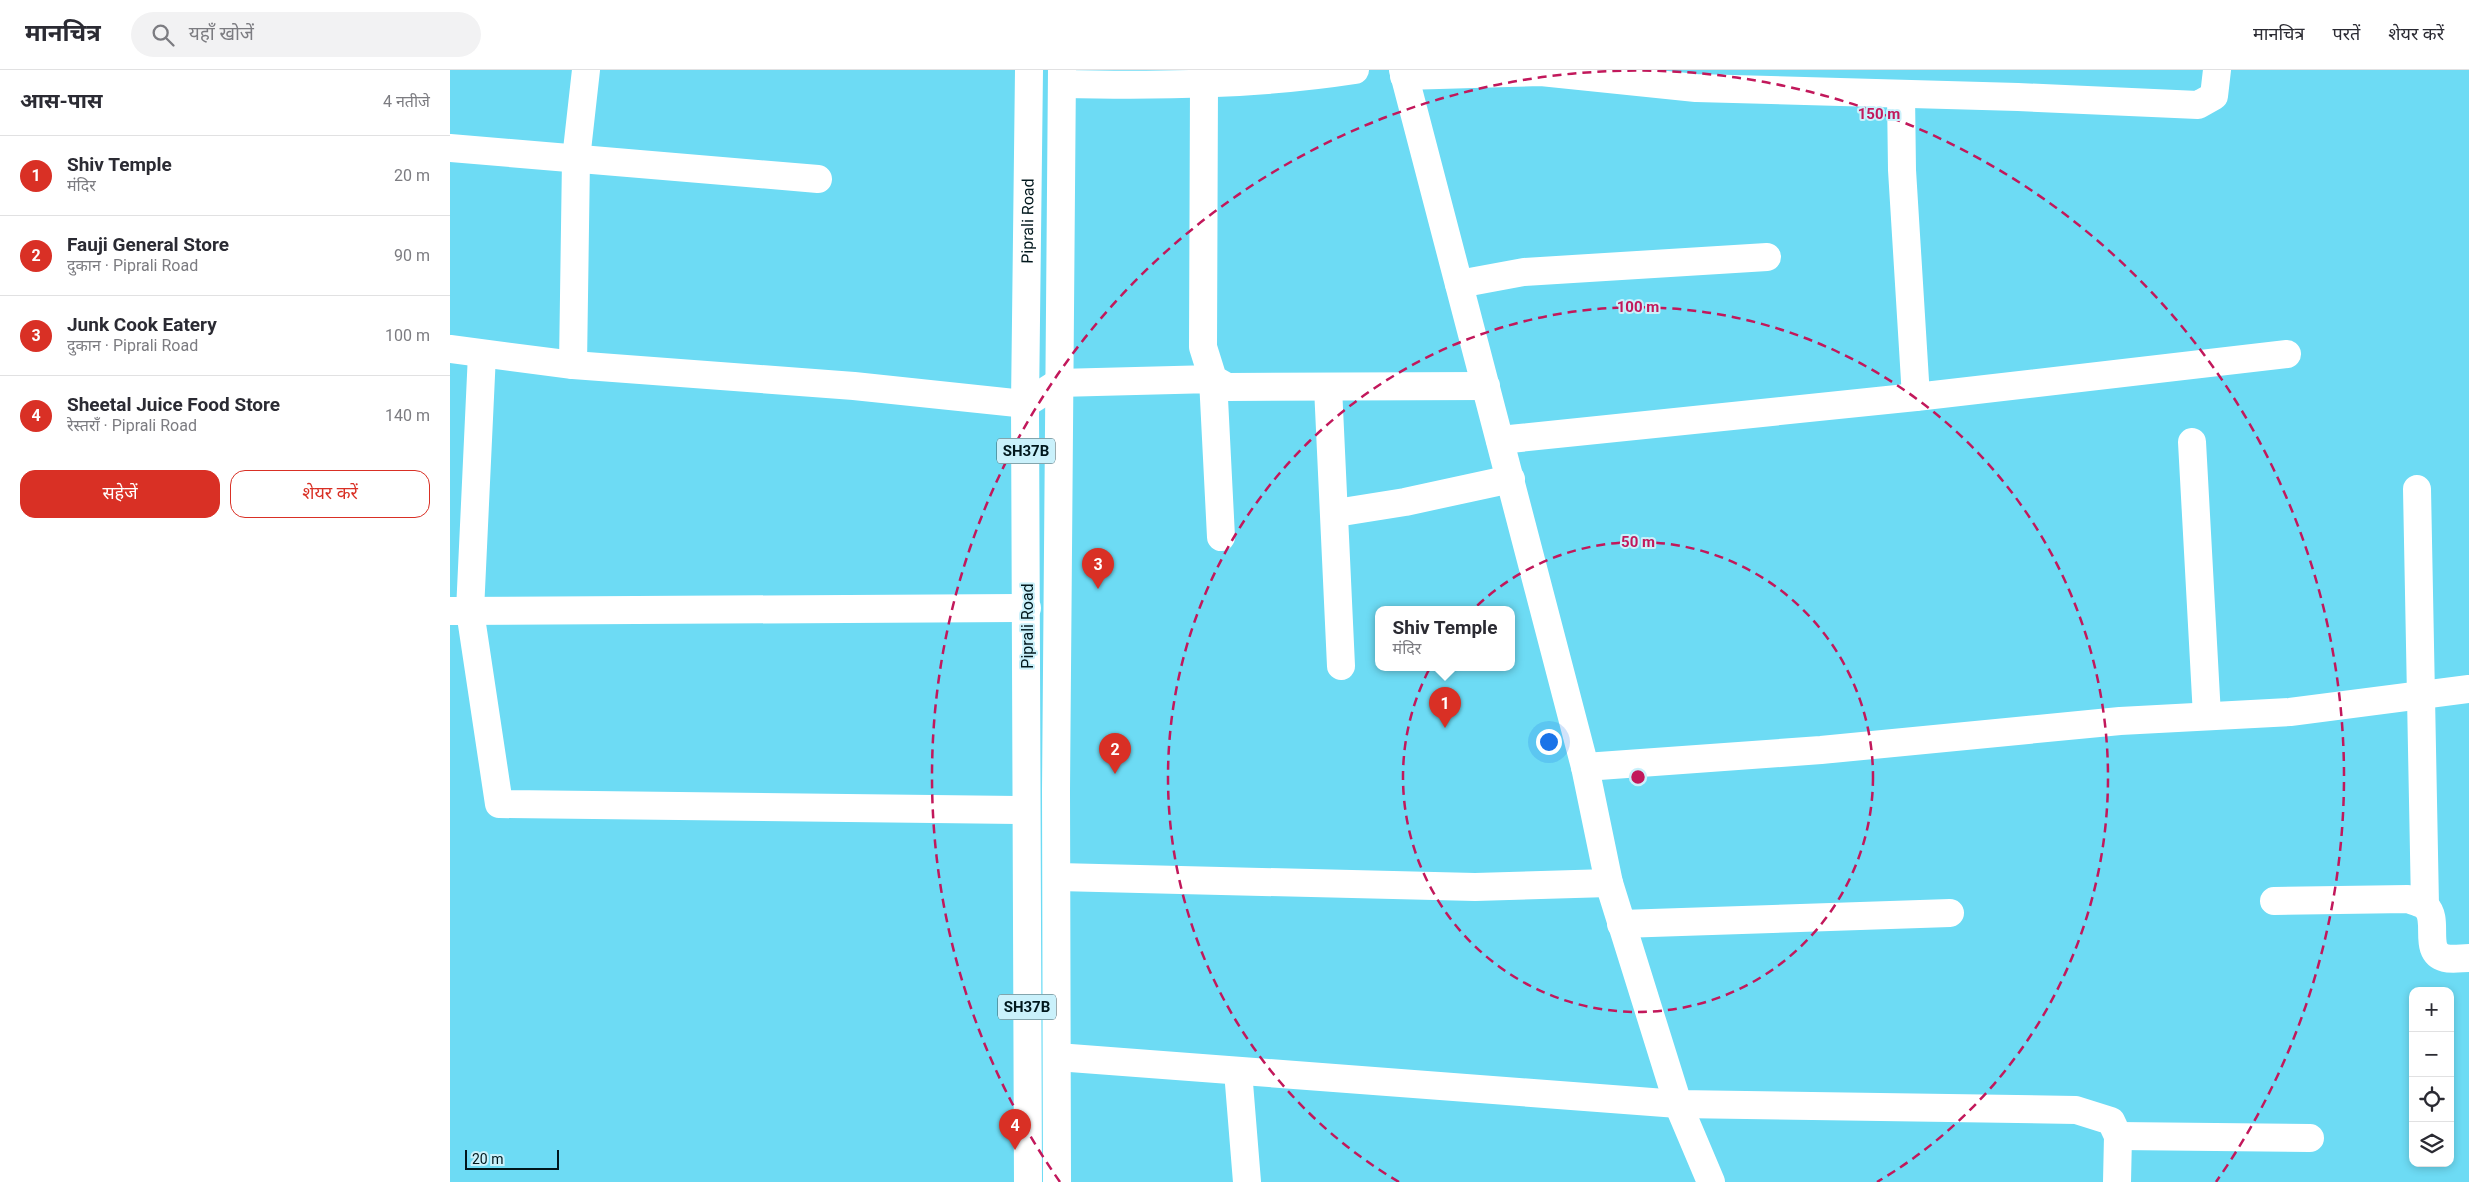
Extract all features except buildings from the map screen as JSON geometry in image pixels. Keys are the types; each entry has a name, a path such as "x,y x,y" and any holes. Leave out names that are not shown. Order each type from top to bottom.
{"street":[{"path":"573,365 576,159 586,70"},
{"name":"Piprali Road","path":"1028,1182 1025,404 1029,70"},
{"path":"1057,1182 1058,877 1056,791 1062,77 1204,84 1268,81 1355,70"},
{"path":"1711,1182 1678,1104 1609,883 1585,767 1404,73 1541,72 1696,88 2018,97 2198,105 2214,96 2216,70"},
{"path":"1204,84 1203,347 1213,379 1221,537"},
{"path":"1901,95 1902,170 1916,397"},
{"path":"450,148 818,179"},
{"path":"1459,284 1524,272 1766,257"},
{"path":"450,349 573,365 854,386 1025,404 1058,383 1213,379 1227,388 1486,386"},
{"path":"482,354 460,611 499,804 1026,810"},
{"path":"1500,440 1916,397 2287,354"},
{"path":"1328,387 1336,513 1341,666"},
{"path":"2192,442 2207,716"},
{"path":"1336,513 1406,502 1511,480"},
{"path":"2417,489 2425,905 2431,914 2434,949 2446,958 2469,958"},
{"path":"460,611 1027,608"},
{"path":"1585,767 1821,750 2120,720 2290,712 2469,689"},
{"path":"1058,877 1475,887 1609,883"},
{"path":"2274,901 2408,899 2425,905"},
{"path":"1621,924 1950,912"},
{"path":"1057,1057 1678,1104 2076,1110 2111,1121 2118,1136 2116,1182"},
{"path":"1238,1071 1247,1182"},
{"path":"2118,1136 2310,1138"}],"place":[{"name":"Junk Cook Eatery","path":"1098,589"},
{"name":"Shiv Temple","path":"1445,728"},
{"name":"Fauji General Store","path":"1115,774"},
{"name":"Sheetal Juice Food Store","path":"1015,1150"}]}
